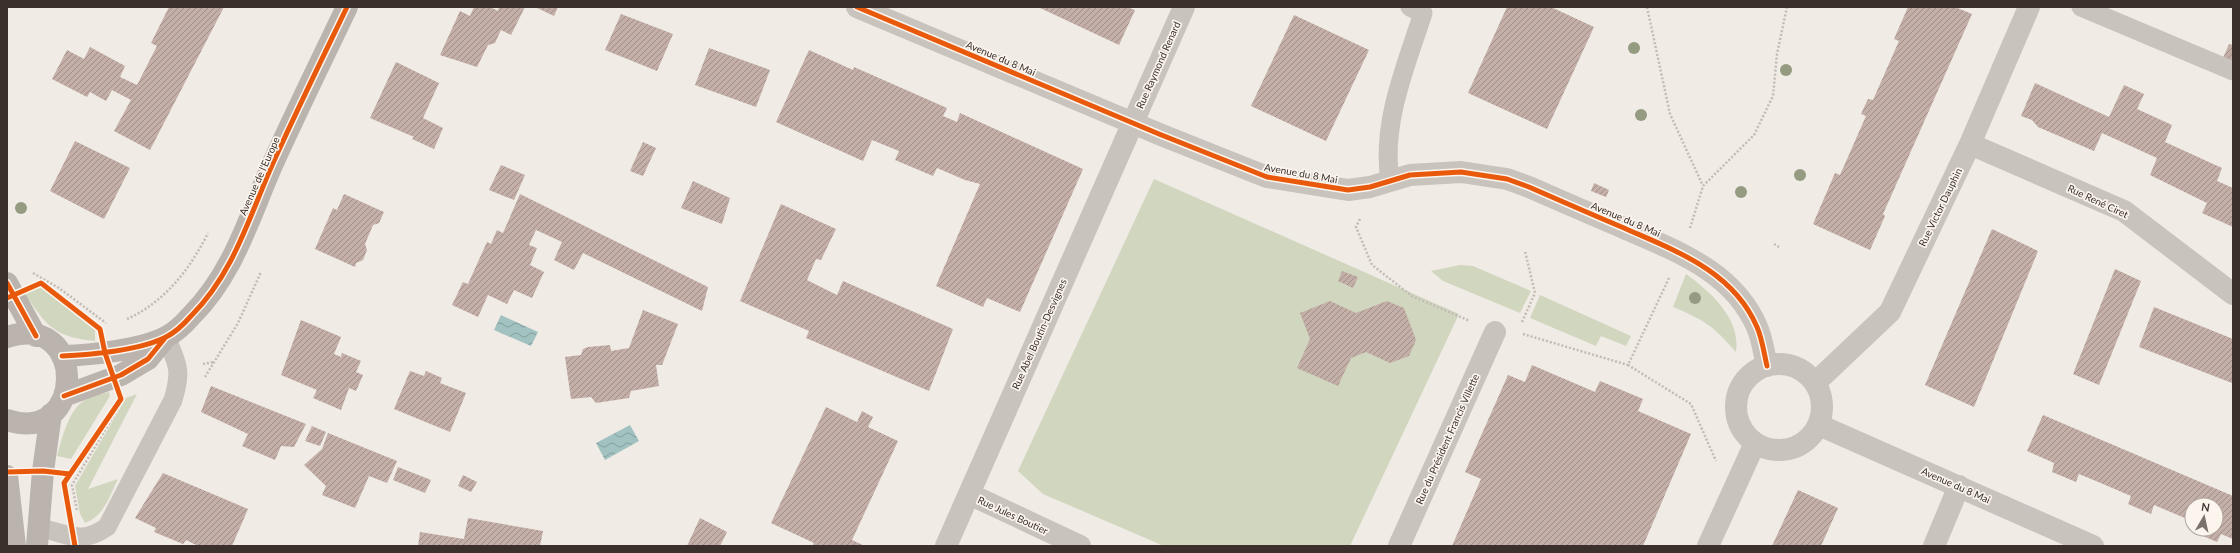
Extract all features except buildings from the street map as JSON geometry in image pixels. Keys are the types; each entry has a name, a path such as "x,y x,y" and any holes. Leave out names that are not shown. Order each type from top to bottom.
{"street":[{"name":"Avenue de l'Europe","path":"64,396 114,377 148,359 166,337 182,325 209,298 232,260 273,163 347,7"},
{"name":"Avenue du 8 Mai","path":"857,7 1267,177 1348,190 1370,187 1410,175 1438,172 1461,172 1507,180 1681,253 1709,269 1730,287 1758,329 1767,366"},
{"name":"Rue Raymond Renard","path":"1133,122 1184,7"},
{"name":"Rue Victor Dauphin","path":"1815,383 1890,312 1970,144 2029,7"},
{"name":"Rue Abel Boutin-Desvignes","path":"946,546 1133,122"},
{"name":"Rue René Ciret","path":"1970,144 2124,211 2233,294"},
{"path":"10,289 36,336"},
{"name":"Rue du Président Francis Villette","path":"1399,546 1495,332"},
{"path":"7,337 18,334 36,336 56,347 62,356 68,371 68,387 62,402 51,414 38,421 23,424 7,420"},
{"name":"Avenue de l'Europe","path":"62,356 106,353 150,343 166,337"},
{"path":"1778,364 1794,366 1808,375 1815,383 1822,401 1822,410 1818,425 1810,438 1791,448 1775,450 1764,448 1746,436 1738,422 1736,400 1745,380 1755,371 1767,366 1778,364"},
{"path":"38,537 43,471 51,414"},
{"name":"Avenue du 8 Mai","path":"1818,425 1960,486 2093,546"},
{"path":"1708,546 1755,443"},
{"path":"7,476 15,546"},
{"path":"1934,546 1960,486"},
{"name":"Rue Jules Boutier","path":"969,494 1080,546"}],"lane":[{"path":"1390,180 1388,165 1393,110 1423,13 1410,7"},
{"path":"2082,7 2233,72"},
{"path":"38,537 93,536 107,527 173,400 179,378 178,364 166,337"}],"path":[{"path":"1647,7 1670,114 1703,186"},
{"path":"1689,234 1703,186 1754,135 1772,96 1777,54 1787,7"},
{"path":"1774,244 1779,247"},
{"path":"1520,327 1535,293 1525,251"},
{"path":"28,275 35,273 42,277 110,326"},
{"path":"1670,276 1628,365 1691,404 1719,466"},
{"path":"10,289 41,283 57,295"},
{"path":"82,455 121,399 114,377"}],"green space":[{"path":"1154,179 1459,314 1350,546 1164,546 1043,494 1018,471"},
{"path":"1460,265 1473,266 1531,291 1520,313 1443,281 1431,271"},
{"path":"1686,274 1705,289 1722,307 1734,328 1736,352 1721,336 1701,320 1673,307"},
{"path":"41,286 95,330 95,341 81,339 61,333 46,322 24,293"},
{"path":"1540,295 1631,336 1626,346 1601,336 1596,346 1530,318"},
{"path":"109,392 110,396 71,459 57,456 66,425 74,411 85,400"},
{"path":"137,394 88,489 118,479 109,499 101,511 92,520 85,523 80,514 75,486 126,398"}],"water":[{"path":"501,315 538,332 531,346 494,330"},
{"path":"630,425 639,441 605,460 596,443"}],"cycle path":[{"path":"62,356 116,351 156,342 180,328 206,299 219,282 230,263 273,163 347,7"},
{"path":"857,7 1159,134 1267,177 1348,190 1370,187 1410,175 1461,172 1507,179 1529,187 1663,245 1701,265 1718,277 1733,291 1747,308 1759,331 1767,366"},
{"path":"7,283 36,336"},
{"path":"7,298 41,283 100,329 105,353 121,399 64,483 75,546"},
{"path":"64,396 121,375 148,359 165,338"},
{"path":"7,472 43,471 70,474"}]}
